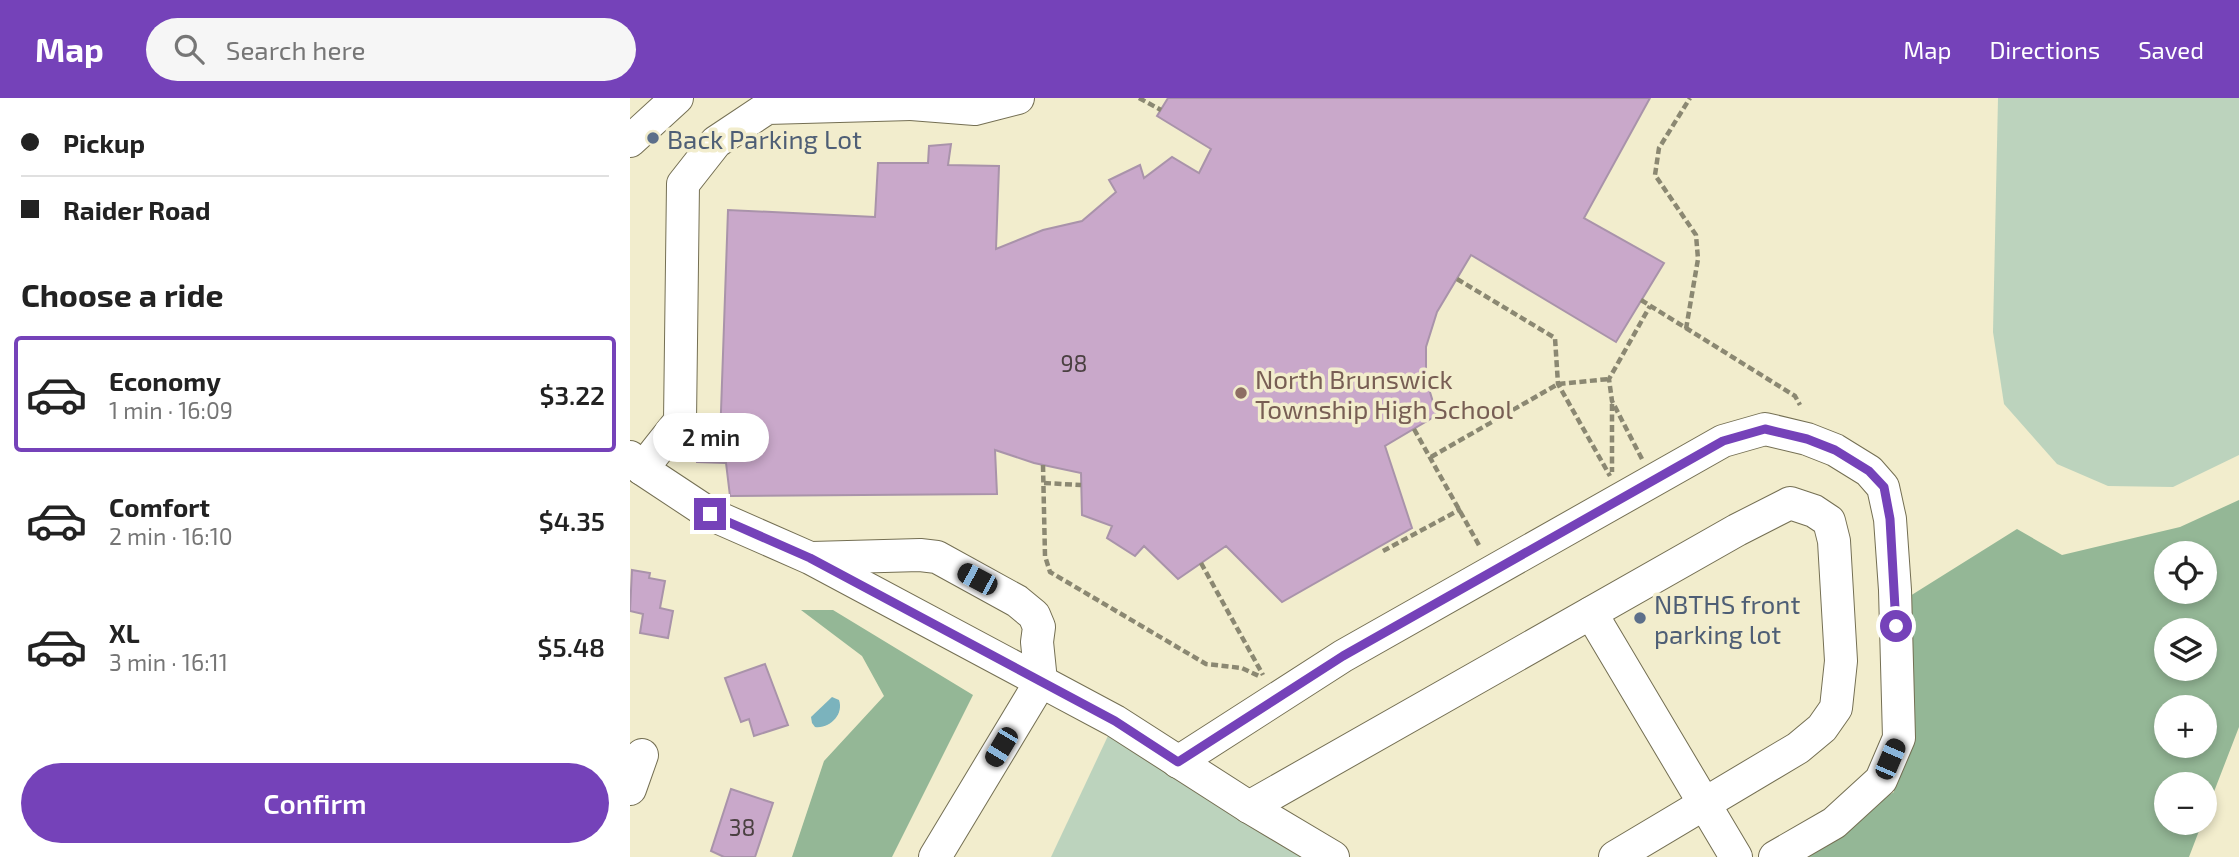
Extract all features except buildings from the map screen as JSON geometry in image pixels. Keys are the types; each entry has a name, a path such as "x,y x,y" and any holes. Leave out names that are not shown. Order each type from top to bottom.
{"street":[{"path":"630,141 677,98"},
{"path":"1018,98 975,108 913,101 767,107 716,142 683,184 680,421 636,463 710,514 810,558 1115,721 1333,857"},
{"path":"1178,762 1343,656 1723,441 1765,429 1807,439 1835,450 1869,471 1884,487 1890,519 1895,590 1899,738 1881,780 1834,823 1775,857"},
{"path":"1249,807 1737,530 1790,503 1814,511 1829,521 1834,541 1841,660 1836,708 1822,728 1798,748 1615,857"},
{"path":"810,558 920,555 937,557 1017,601 1034,615 1039,627 1037,642 1041,681 935,857"},
{"path":"1591,613 1736,857"},
{"path":"630,789 642,755"}],"path":[{"path":"1139,98 1161,110"},
{"path":"1686,329 1698,259 1696,235 1655,175 1659,148 1690,98"},
{"path":"1457,279 1555,338 1558,384 1613,480 1612,401 1609,379 1650,306"},
{"path":"1641,300 1796,397 1800,405"},
{"path":"1431,457 1558,384 1609,379"},
{"path":"1612,401 1644,462"},
{"path":"1414,429 1481,548"},
{"path":"1043,465 1045,556 1050,572 1206,664 1242,668 1265,678 1200,563"},
{"path":"1044,483 1081,485"},
{"path":"1383,551 1461,509"}],"green space":[{"path":"1998,98 2239,98 2239,455 2173,487 2108,486 2057,464 2004,404 1993,332"},
{"path":"2239,500 2239,727 2217,784 2217,772 2154,772 2154,835 2197,835 2189,857 1786,857 1894,792 1910,596 2017,529 2062,555 2180,527"},
{"path":"801,610 833,610 973,695 892,857 792,857 824,761 884,696 862,656"},
{"path":"1115,721 1347,857 1051,857"}],"water":[{"path":"832,697 839,700 838,715 826,726 815,727 811,717"}],"place":[{"name":"Back Parking Lot","path":"653,138"},
{"name":"North Brunswick Township High School","path":"1241,393"},
{"name":"NBTHS front parking lot","path":"1640,618"}],"route":[{"path":"710,514 810,558 1115,721 1178,762 1343,656 1723,441 1765,429 1807,439 1835,450 1869,471 1884,487 1890,519 1896,626"}]}
